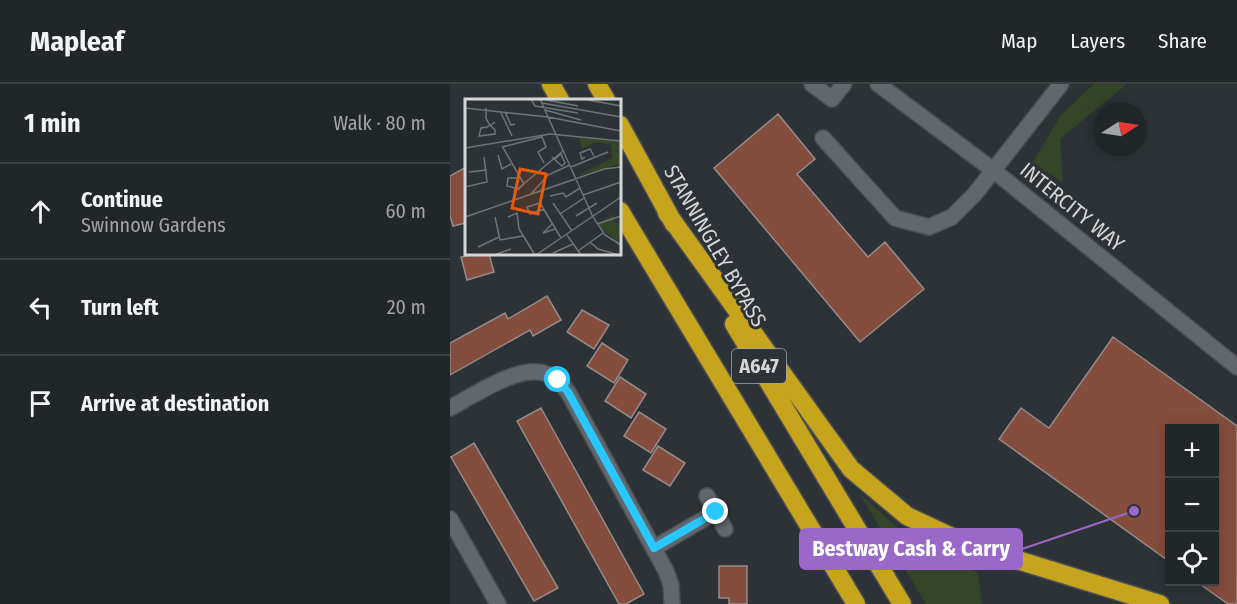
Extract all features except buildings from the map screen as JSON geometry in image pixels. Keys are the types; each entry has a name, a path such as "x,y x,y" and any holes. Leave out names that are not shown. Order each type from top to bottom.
{"highway":[{"path":"551,84 559,99"},
{"path":"597,84 605,99"},
{"name":"STANNINGLEY BYPASS","path":"621,127 667,213 902,604"},
{"name":"A647","path":"621,213 856,604"},
{"path":"667,213 851,469 908,516 969,545 1160,604"}],"street":[{"path":"812,84 832,99 844,84"},
{"name":"INTERCITY WAY","path":"878,84 993,170 1237,367"},
{"path":"823,138 895,218 929,227 952,217 975,195 1060,84"},
{"path":"450,408 510,376 528,372 545,373 558,380 568,392 654,548 671,585 672,604"},
{"path":"707,496 725,528"},
{"path":"654,548 716,512"},
{"path":"450,519 498,604"}],"green space":[{"path":"1094,84 1127,84 1105,102 1093,102 1093,112 1060,139 1063,183 1033,162 1061,115"},
{"path":"860,494 906,535 978,573 982,604 926,604"}],"place":[{"name":"Bestway Cash & Carry","path":"1134,511"}],"route":[{"path":"558,380 568,392 654,548 716,512"}]}
